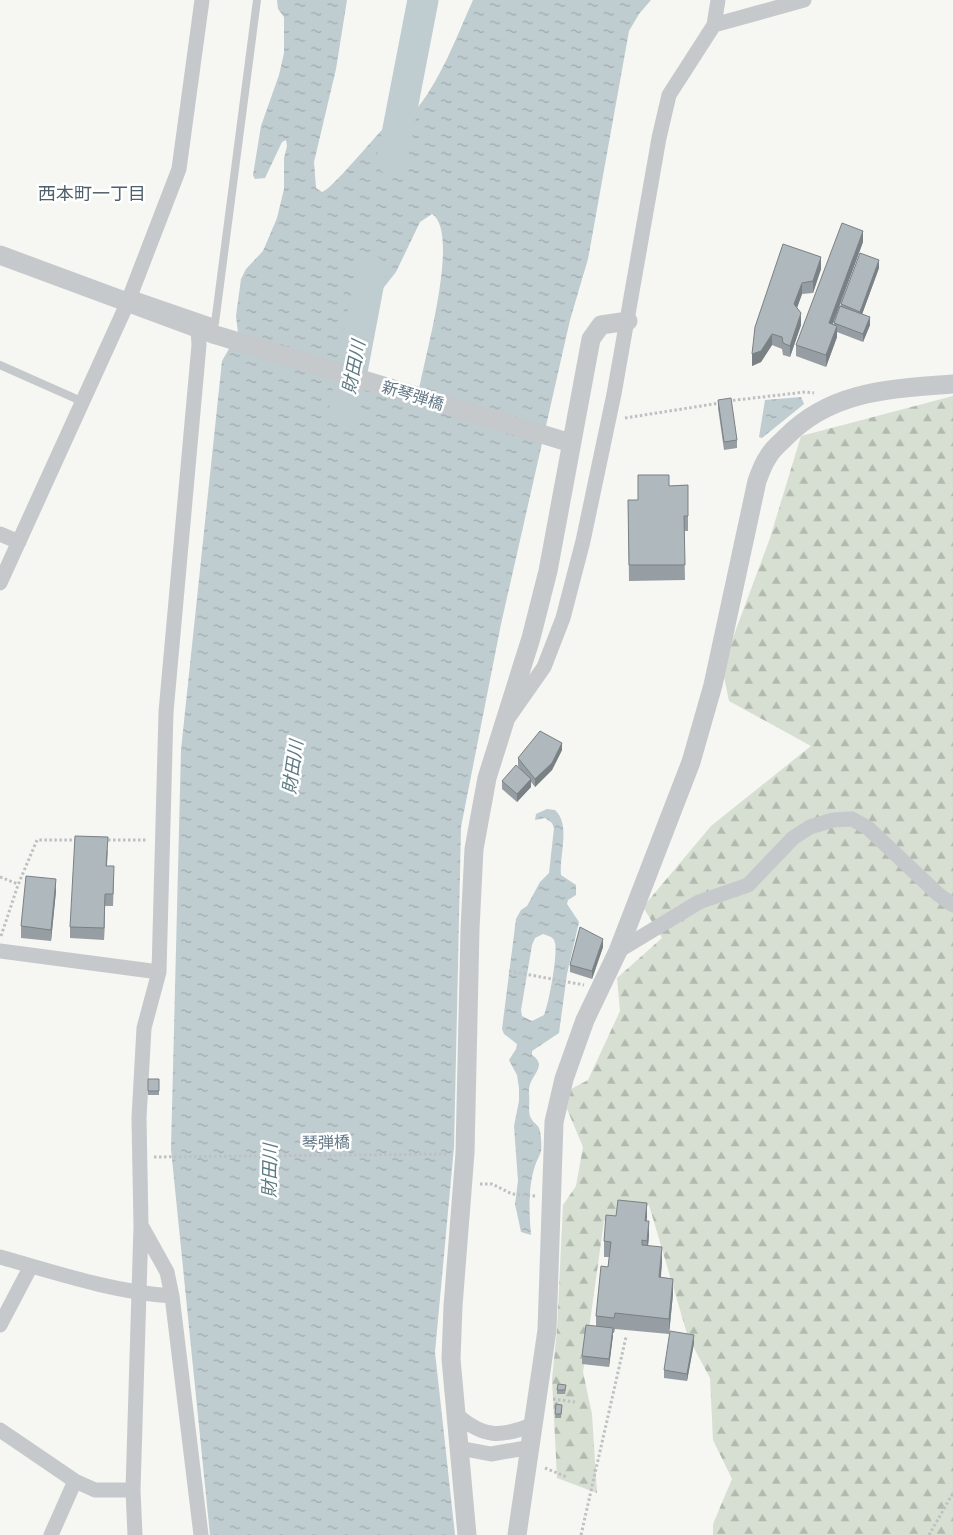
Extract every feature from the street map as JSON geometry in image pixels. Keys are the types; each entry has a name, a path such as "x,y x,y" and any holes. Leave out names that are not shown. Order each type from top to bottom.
{"street":[{"path":"0,583 81,401 129,299 179,169 202,0"},
{"path":"502,726 544,667 563,618 584,541 628,321 659,138 669,95 714,25 718,0"},
{"path":"714,25 804,0"},
{"name":"新琴弾橋","path":"0,255 129,299 216,335 562,441"},
{"path":"467,1535 451,1359 453,1306 464,1182 474,848 487,778 531,638 548,571 567,481 562,441 591,339 601,325 628,321"},
{"path":"134,1535 133,1490 141,1226 139,1118 144,1028 159,972 166,712 199,345 198,329"},
{"path":"517,1535 546,1330 554,1122 564,1079 585,1020 618,951 691,762 712,685 757,481 768,455 804,420 850,397 907,388 953,384"},
{"path":"0,534 19,542"},
{"path":"618,951 699,902 748,885 794,838 810,827 833,820 852,819 868,828 939,895 953,905"},
{"path":"0,950 159,972"},
{"path":"141,1226 167,1272 172,1296 200,1535"},
{"path":"0,1257 138,1294 172,1296"},
{"path":"0,1325 31,1266"},
{"path":"456,1414 470,1426 492,1434 518,1431 534,1424"},
{"path":"0,1430 75,1481 95,1490 133,1490"},
{"path":"459,1448 491,1454 530,1447"},
{"path":"51,1535 75,1481"}],"lane":[{"path":"129,299 215,323 257,0"},
{"path":"0,365 81,401"}],"path":[{"path":"608,421 734,400 805,392 850,397"},
{"path":"0,938 18,884 37,840 85,840"},
{"path":"95,840 162,840"},
{"path":"0,877 18,884"},
{"path":"509,971 569,982"},
{"name":"琴弾橋","path":"165,1156 456,1154"},
{"path":"464,1182 492,1184 512,1194 537,1196"},
{"path":"581,1535 626,1337"},
{"path":"556,1399 575,1402"},
{"path":"543,1467 567,1477"},
{"path":"929,1535 953,1493"}],"green space":[{"path":"953,396 953,1535 713,1535 713,1524 732,1479 713,1440 710,1378 688,1337 649,1205 604,1221 583,1372 592,1414 597,1493 557,1478 552,1379 557,1330 563,1205 576,1186 583,1147 567,1109 571,1089 588,1080 620,1011 617,978 662,938 643,907 711,826 811,746 729,701 722,667 770,538 801,436"}],"water":[{"path":"277,0 347,0 336,69 314,162 316,188 322,192 342,174 385,127 411,113 421,104 441,71 473,0 651,0 639,14 629,31 588,259 570,320 501,624 461,827 454,1147 435,1352 455,1535 210,1535 171,1149 181,750 222,361 238,333 236,316 241,279 246,269 263,251 277,218 284,189 286,140 282,142 265,178 255,179 253,175 261,126 279,75 284,53 284,17 278,9","holes":["432,214 440,225 443,245 442,269 433,325 419,390 343,366 359,319 396,272 420,222"]},
{"path":"801,397 804,404 762,438 759,437 765,400"},
{"path":"547,809 555,810 560,816 563,832 561,875 576,885 576,895 568,900 567,904 579,922 567,974 559,1033 532,1051 532,1055 539,1064 529,1087 529,1111 531,1118 539,1128 541,1146 531,1182 531,1235 521,1232 515,1204 518,1181 514,1126 519,1101 519,1088 517,1075 509,1060 517,1044 504,1034 502,1029 516,919 521,910 527,906 540,882 549,873 554,828 552,823 545,818 535,820 536,814","holes":["543,934 549,936 554,941 555,957 544,1015 532,1021 522,1016 521,1010 532,945 535,938"]}],"building":[{"path":"842,223 863,231 829,323 837,326 826,355 796,345"},
{"path":"783,244 821,257 813,281 802,283 794,304 801,313 790,346 783,343 782,337 772,334 761,351 752,354 755,327"},
{"path":"860,253 879,260 860,312 841,304"},
{"path":"840,306 870,317 863,334 834,323"},
{"path":"731,398 737,440 724,442 718,400"},
{"path":"638,475 669,475 669,486 688,485 688,516 684,516 685,565 629,565 628,500 638,500"},
{"path":"540,731 562,743 552,763 535,779 518,758"},
{"path":"516,765 531,779 517,794 502,781"},
{"path":"75,836 108,837 106,866 114,866 113,894 105,894 104,928 70,927"},
{"path":"26,876 56,879 51,930 21,926"},
{"path":"580,927 603,939 592,971 570,965"},
{"path":"148,1079 159,1079 159,1091 148,1091"},
{"path":"618,1200 647,1203 645,1221 649,1221 647,1241 642,1240 642,1245 662,1247 659,1277 673,1279 669,1319 615,1313 614,1318 596,1316 601,1266 608,1267 611,1242 604,1241 606,1215 616,1216"},
{"path":"586,1325 613,1328 609,1359 582,1356"},
{"path":"670,1331 694,1335 687,1374 664,1370"},
{"path":"558,1384 566,1385 565,1390 557,1390"},
{"path":"556,1404 562,1405 561,1414 555,1414"}],"waterway":[{"name":"財田川","path":"392,160 423,0"},
{"name":"財田川","path":"345,408 371,271"}],"district":[{"name":"西本町一丁目","path":"92,193"}]}
